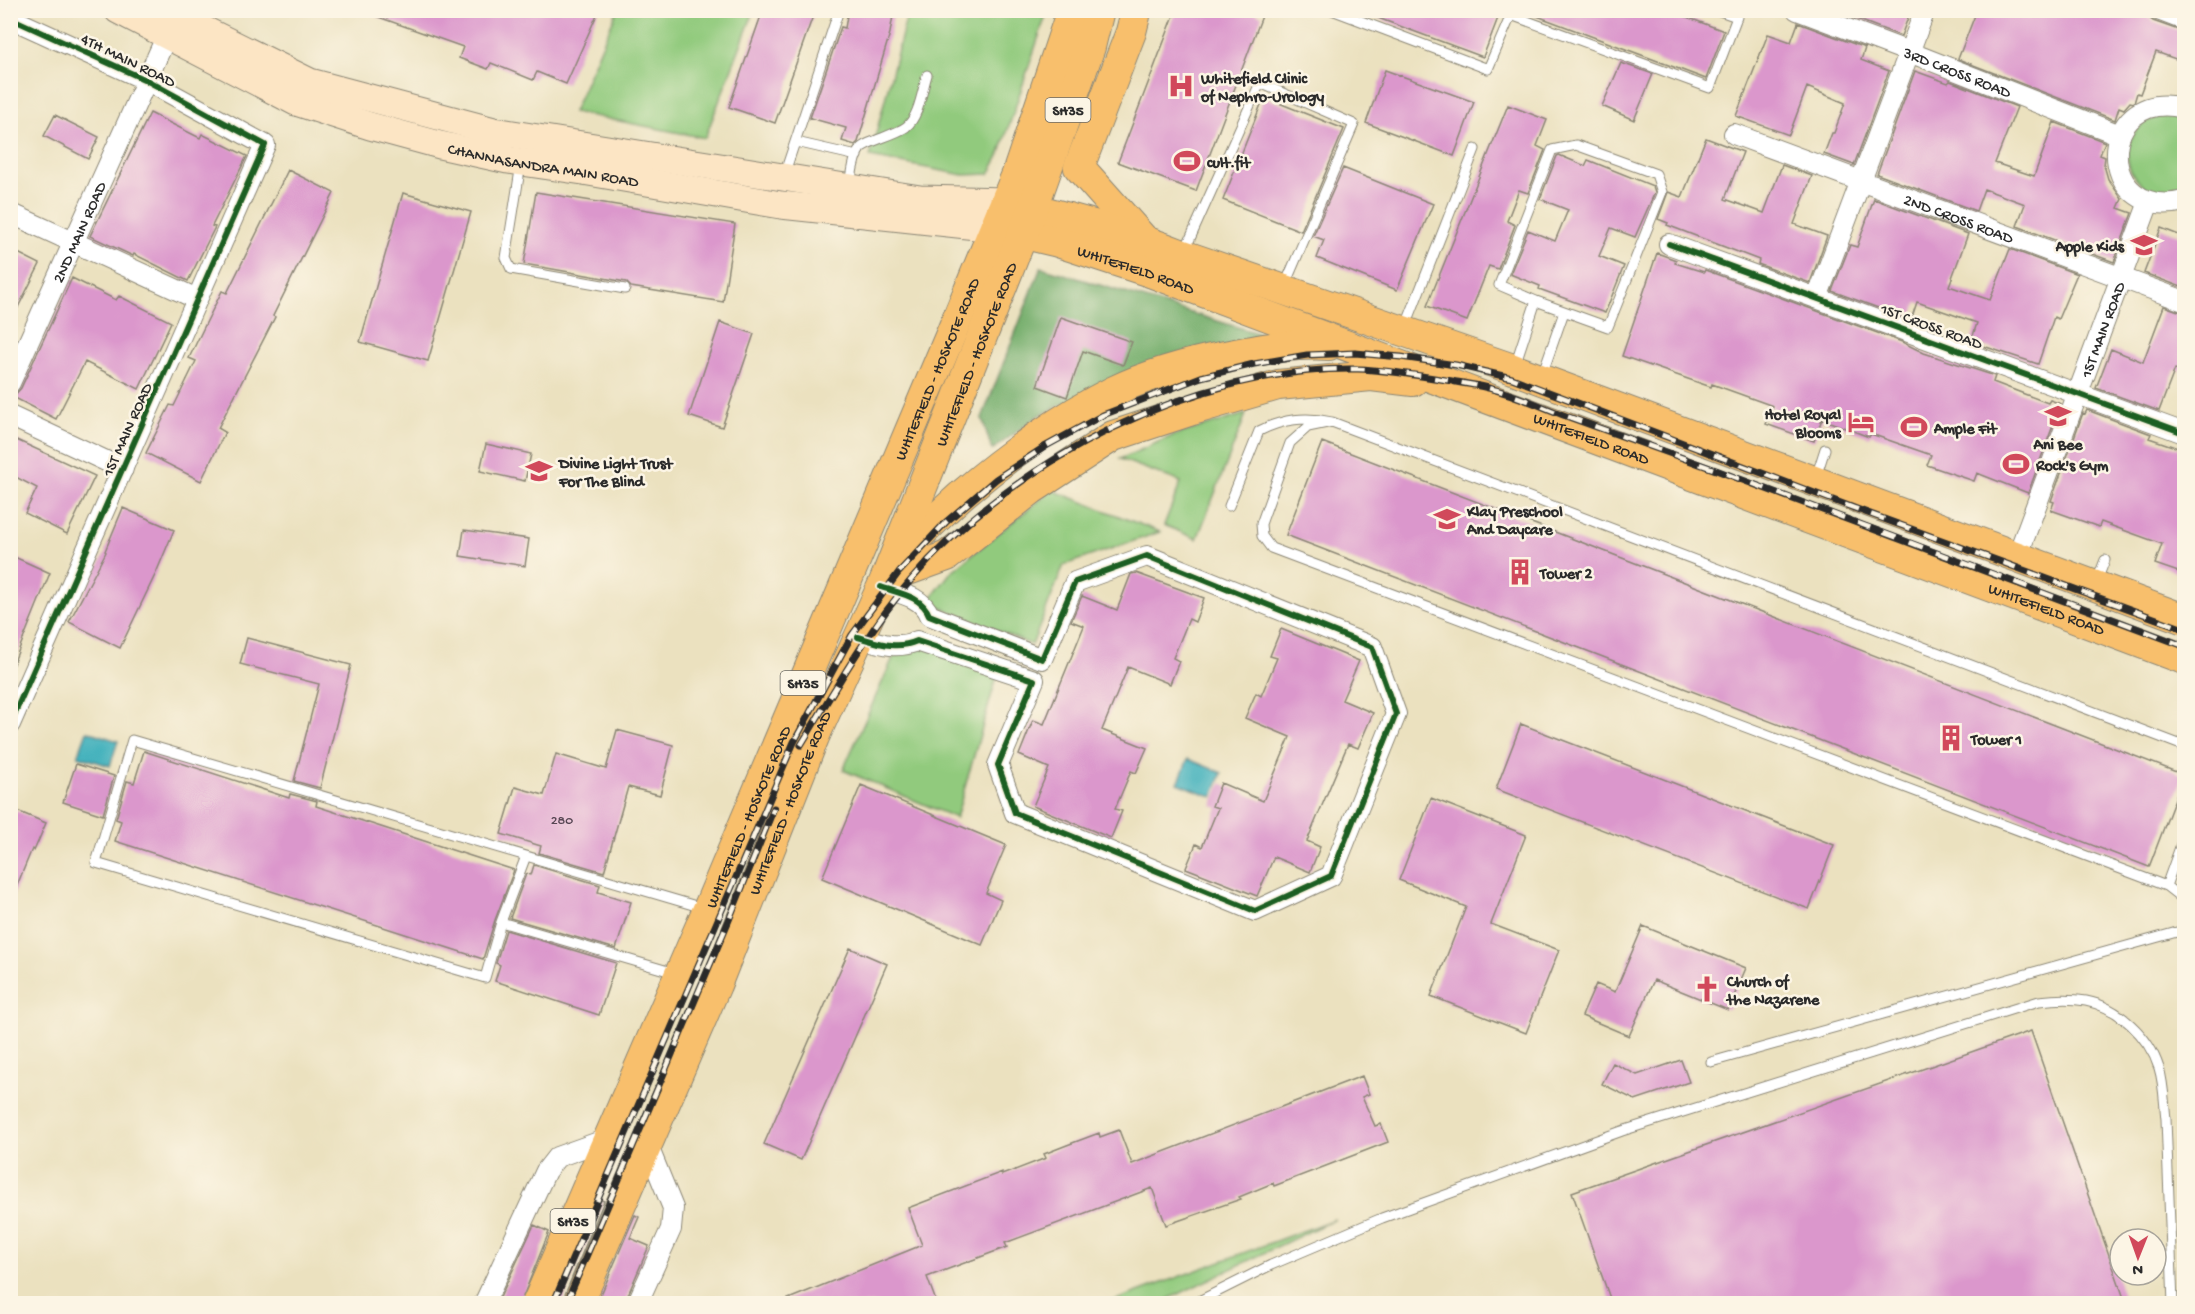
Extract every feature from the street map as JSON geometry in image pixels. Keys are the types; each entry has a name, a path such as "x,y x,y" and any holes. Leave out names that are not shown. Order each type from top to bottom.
{"main road":[{"name":"CHANNASANDRA MAIN ROAD","path":"118,10 166,23 369,126 440,145 781,205 1014,217"},
{"name":"SH35","path":"1014,217 1017,174 1072,10"},
{"name":"SH35","path":"1014,217 1090,47 1099,10"},
{"path":"1134,10 1135,16 1131,32 1079,167 1143,239"},
{"name":"CHANNASANDRA MAIN ROAD","path":"303,92 494,131 920,199 1014,217"},
{"name":"WHITEFIELD ROAD","path":"1014,217 1143,239 1183,255 1527,374 2016,557 2100,573 2184,619"},
{"name":"WHITEFIELD ROAD","path":"1014,217 1150,272 2184,658"},
{"name":"WHITEFIELD - HOSKOTE ROAD","path":"578,1304 716,985 814,737 886,576 1014,217"},
{"name":"WHITEFIELD - HOSKOTE ROAD","path":"537,1304 610,1138 678,974 1014,217"},
{"path":"886,576 962,495 987,474 1050,429 1113,392 1154,375 1202,361 1269,347 1310,344 1353,347"},
{"path":"886,576 947,556 1032,489 1113,436 1278,385 1371,376 1460,387"},
{"path":"1674,467 1686,434"},
{"path":"1718,483 1731,450"}],"street":[{"name":"3RD CROSS ROAD","path":"1797,10 2120,135"},
{"path":"1817,298 1925,10"},
{"path":"2158,10 2184,20"},
{"name":"4TH MAIN ROAD","path":"10,18 149,75 265,145"},
{"name":"2ND MAIN ROAD","path":"10,383 149,75 166,23"},
{"path":"2184,108 2171,104 2151,106 2136,114 2120,135 2116,151 2119,173 2130,190 2149,202 2169,205 2184,201"},
{"name":"2ND CROSS ROAD","path":"1734,134 2184,301"},
{"name":"1ST MAIN ROAD","path":"10,724 265,145"},
{"name":"1ST MAIN ROAD","path":"2016,557 2149,202"},
{"path":"10,213 197,299"},
{"name":"1ST CROSS ROAD","path":"1669,244 2078,392 2184,433"},
{"path":"10,416 123,469"},
{"path":"1147,556 1372,647 1396,714 1331,876 1255,911 1015,813 998,765 1042,659 1075,582 1147,556"},
{"path":"886,576 916,599 929,615 1042,659"},
{"path":"858,637 891,647 908,645 917,641 929,615"},
{"path":"917,641 1034,680"},
{"path":"484,1304 546,1170 557,1157 610,1138"},
{"path":"637,1304 671,1229 673,1208 647,1144"}],"lane":[{"path":"783,177 839,10"},
{"path":"1332,10 1488,69 1511,15 1710,88 1737,17 1717,10"},
{"path":"849,188 859,150 865,143 880,140 906,127 913,118 927,75"},
{"path":"1183,255 1260,83 1354,124 1283,290"},
{"path":"796,142 857,156"},
{"path":"1576,145 1656,174 1662,192 1608,327 1564,312 1499,285 1552,150 1576,145"},
{"path":"1404,332 1475,149"},
{"path":"521,161 506,258 511,269 625,289"},
{"path":"1527,374 1536,302"},
{"path":"1527,374 1564,312"},
{"path":"1229,506 1259,431 1282,421 1294,419 1307,418 1332,422 2184,746"},
{"path":"1332,422 1308,428 1290,443 1261,524 1262,536 1271,548 2166,886 2184,900"},
{"path":"1814,482 1825,449"},
{"path":"526,856 501,922 485,978 96,863 132,740 708,909"},
{"path":"2166,886 2184,836"},
{"path":"501,922 678,974"},
{"path":"1711,1062 2184,930"},
{"path":"1193,1304 1271,1265 1382,1218 1622,1131 2039,1001 2060,999 2087,1001 2107,1009 2137,1030 2149,1046 2159,1067 2166,1119 2174,1304"}],"green space":[{"path":"1032,10 1046,15 999,156 989,174 963,175 870,157 908,11"},
{"path":"617,11 754,11 705,138 573,112"},
{"path":"2168,115 2184,120 2184,189 2163,192 2146,188 2135,177 2128,163 2128,148 2134,133 2147,122"},
{"path":"1041,267 1260,334 1255,342 1106,383 1038,416 992,450 982,418"},
{"path":"1246,414 1197,539 1164,525 1181,482 1120,459 1172,436"},
{"path":"1052,490 1160,532 1064,565 1032,645 928,602 951,572"},
{"path":"928,647 998,673 956,818 843,770 896,651"},
{"path":"1335,1219 1160,1303 1108,1303"}],"water":[{"path":"87,731 118,741 110,766 78,756"},
{"path":"1188,759 1222,773 1213,797 1178,783"}],"building":[{"path":"367,10 599,10 566,84 537,72 533,80 491,63 488,69 459,58 463,47 367,13"},
{"path":"763,10 815,10 775,123 729,107"},
{"path":"848,10 894,10 890,33 858,142 855,145 842,141 846,128 810,118 841,27 845,28"},
{"path":"1176,10 1249,10 1262,16 1196,191 1118,162"},
{"path":"1363,10 1501,10 1483,57 1362,12"},
{"path":"1521,10 1668,10 1724,31 1706,79"},
{"path":"1833,10 1911,10 1901,36"},
{"path":"1977,10 2146,10 2148,17 2153,21 2184,32 2184,62 2156,52 2140,94 2137,93 2134,103 2130,102 2124,109 2119,107 2115,120 1958,59"},
{"path":"1798,23 1865,48 1861,60 1889,71 1854,165 1824,154 1845,103 1807,87 1789,135 1736,116 1768,34 1791,42"},
{"path":"1621,63 1653,74 1634,120 1602,106"},
{"path":"1385,70 1474,102 1454,156 1366,123"},
{"path":"1915,71 1948,83 1950,81 2017,107 1995,163 2034,176 2054,122 2105,142 2100,155 2105,157 2104,165 2108,179 2122,199 2118,208 2132,213 2114,262 2017,226 2025,204 1984,189 1976,211 1877,174"},
{"path":"1264,97 1344,129 1301,231 1223,200"},
{"path":"1508,105 1547,120 1537,146 1545,150 1528,193 1519,190 1507,221 1515,225 1498,269 1489,266 1467,321 1427,306"},
{"path":"150,113 200,138 202,134 247,156 188,281 134,254 133,256 90,236"},
{"path":"55,115 99,137 88,159 44,136"},
{"path":"1706,138 1743,152 1725,199 1764,213 1782,165 1812,176 1794,224 1827,236 1810,283 1758,264 1759,260 1667,225 1668,223 1658,219 1668,192 1682,197"},
{"path":"1559,155 1585,166 1588,160 1653,186 1655,192 1635,237 1611,228 1599,256 1624,266 1605,313 1539,289 1540,286 1510,274 1528,230 1555,241 1568,210 1540,199"},
{"path":"1343,168 1433,204 1397,290 1317,258 1324,240 1313,236"},
{"path":"288,170 334,193 273,316 275,317 218,428 225,432 201,481 146,453 170,405 174,406 196,361 189,358 222,291 227,293"},
{"path":"536,192 735,224 723,302 631,287 626,282 524,264"},
{"path":"403,193 471,212 428,361 360,342"},
{"path":"1874,199 1968,234 1949,286 1990,300 2010,249 2077,274 2058,319 2054,317 2038,364 1971,342 1977,323 1917,302 1911,320 1832,291 1850,245 1857,247"},
{"path":"2161,228 2184,237 2184,288 2144,273"},
{"path":"10,249 40,264 10,323"},
{"path":"1657,253 1676,260 1675,263 1704,272 1705,270 1902,342 1924,353 1995,376 1993,382 2048,403 2050,400 2061,404 2028,493 1977,473 1974,481 1927,465 1931,455 1871,434 1869,437 1822,419 1814,441 1766,424 1773,406 1622,356"},
{"path":"72,278 116,300 119,296 171,322 139,389 85,362 56,419 13,397 21,388"},
{"path":"2164,306 2184,313 2184,371 2175,369 2159,411 2096,388 2111,349 2143,362"},
{"path":"1061,317 1132,342 1123,365 1083,351 1067,397 1037,386"},
{"path":"720,322 754,334 722,427 689,416"},
{"path":"2087,410 2151,434 2149,438 2184,450 2184,574 2155,564 2162,544 2101,522 2099,527 2051,510 2054,502 2051,501 2083,413 2085,414"},
{"path":"10,437 95,476 67,534 25,513 37,488 10,474"},
{"path":"1322,442 2184,775 2149,867 1286,535"},
{"path":"486,444 531,454 525,481 480,471"},
{"path":"123,508 174,530 120,648 69,622 106,552"},
{"path":"464,530 529,539 525,566 460,556"},
{"path":"10,555 50,573 11,669 10,669"},
{"path":"1136,573 1204,598 1195,622 1189,619 1173,658 1179,661 1170,684 1128,667 1102,730 1147,748 1136,773 1131,771 1115,809 1122,811 1111,838 1033,806 1049,768 1019,755 1033,720 1044,724 1084,626 1071,621 1082,596 1117,610 1131,574"},
{"path":"1281,629 1359,661 1342,700 1373,713 1358,748 1348,744 1307,841 1320,847 1310,872 1274,857 1257,896 1186,868 1196,844 1202,847 1218,808 1212,806 1221,783 1263,801 1290,737 1245,718 1256,693 1261,696 1277,658 1270,656"},
{"path":"247,638 351,665 320,788 294,781 319,684 240,664"},
{"path":"1521,724 1834,845 1809,909 1496,789"},
{"path":"617,730 673,745 660,795 628,787 604,872 539,853 541,846 501,834 515,787 544,795 556,754 606,769"},
{"path":"144,751 289,798 290,794 317,801 316,806 514,870 483,959 115,841 121,821 116,819 127,781 134,783"},
{"path":"76,764 114,776 103,815 63,802"},
{"path":"861,785 1006,845 986,893 1001,900 982,945 822,878"},
{"path":"1431,798 1526,835 1491,924 1559,950 1526,1033 1431,996 1466,907 1399,880"},
{"path":"10,808 46,823 34,851 32,849 11,900"},
{"path":"534,865 600,885 598,892 631,902 616,949 510,918 526,874 531,875"},
{"name":"Church of the Nazarene","path":"1643,926 1746,968 1728,1010 1654,980 1629,1036 1582,1016 1596,984 1615,992"},
{"path":"506,930 616,963 599,1015 495,981 500,965 496,963"},
{"path":"850,948 887,964 801,1160 764,1144"},
{"path":"2031,1031 2108,1252 2108,1287 2120,1287 2126,1304 1612,1304 1572,1192"},
{"path":"1681,1060 1689,1082 1635,1100 1602,1084 1613,1063 1637,1075"},
{"path":"1362,1076 1369,1094 1362,1097 1375,1126 1381,1124 1388,1142 1274,1186 1273,1183 1239,1197 1241,1199 1166,1225 1152,1188 1005,1243 1007,1247 927,1277 937,1304 776,1304 922,1245 908,1208 1002,1172 1002,1175 1046,1158 1044,1154 1067,1145 1099,1133 1100,1137 1119,1130 1132,1164"},
{"path":"601,1200 604,1201 561,1304 556,1304"},
{"path":"635,1215 639,1217 630,1238 649,1246 624,1304 597,1304"},
{"path":"534,1225 549,1232 520,1304 497,1304"}],"railway":[{"path":"553,1304 794,742 852,635 899,572 946,522 996,479 1046,446 1103,415 1201,377 1254,364 1307,355 1355,353 1456,365 1512,378 1854,508 2184,629"},
{"path":"801,745 853,660 895,599 953,536 1002,496 1055,459 1113,428 1173,403 1235,384 1297,372 1358,369 1482,386 1716,470 2184,646"},
{"path":"566,1304 729,920 774,808"}],"cycle path":[{"path":"10,18 146,80 265,145 10,724"},
{"path":"1669,244 2184,433"},
{"path":"858,637 895,645 917,641 1034,680 998,765 1015,813 1255,911 1331,876 1396,714 1372,647 1147,556 1075,582 1042,659 929,615 921,603 915,599 881,587"}],"place":[{"name":"Whitefield Clinic of Nephro-Urology","path":"1181,86"},
{"name":"cult.fit","path":"1187,161"},
{"name":"Apple Kids","path":"2144,245"},
{"name":"Ani Bee","path":"2058,416"},
{"name":"Hotel Royal Blooms","path":"1861,422"},
{"name":"Ample Fit","path":"1914,427"},
{"name":"Rock's Gym","path":"2016,464"},
{"name":"Divine Light Trust For The Blind","path":"539,471"},
{"name":"Klay Preschool And Daycare","path":"1447,519"},
{"name":"Tower 2","path":"1520,572"},
{"name":"Tower 1","path":"1951,738"},
{"name":"Church of the Nazarene","path":"1707,989"}]}
